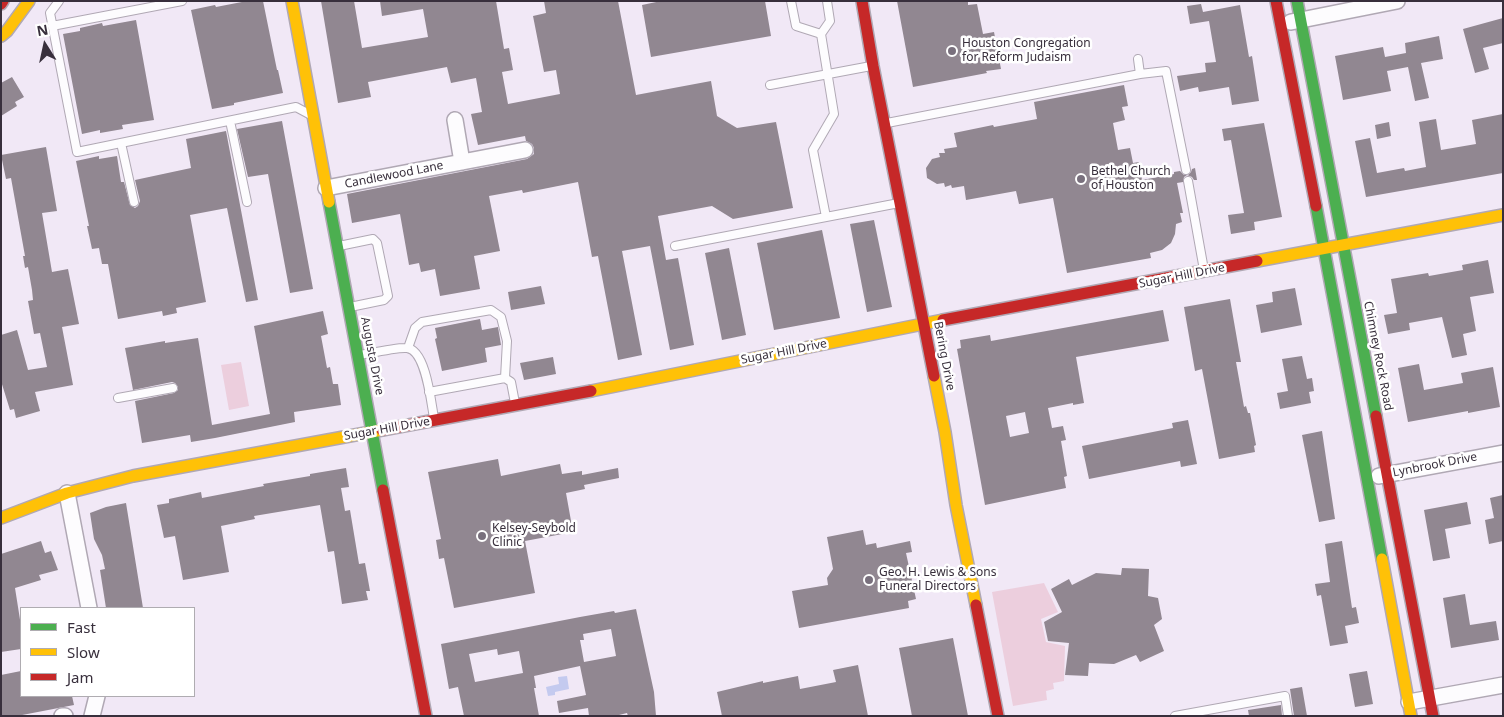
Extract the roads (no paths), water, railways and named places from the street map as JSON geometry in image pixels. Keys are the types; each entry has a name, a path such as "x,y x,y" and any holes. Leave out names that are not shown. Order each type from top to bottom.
{"street":[{"path":"1,36 7,31 29,1"},
{"name":"Augusta Drive","path":"292,1 426,716"},
{"name":"Bering Drive","path":"862,1 945,432 956,505 998,716"},
{"path":"1276,1 1410,709 1430,698 1503,685"},
{"name":"Chimney Rock Road","path":"1296,1 1433,716"},
{"path":"1280,24 1397,1"},
{"path":"454,120 462,162"},
{"name":"Candlewood Lane","path":"326,188 525,150"},
{"name":"Sugar Hill Drive","path":"1,518 67,494 138,475 515,405 923,325 1503,215"},
{"name":"Lynbrook Drive","path":"1367,478 1503,452"},
{"path":"67,494 89,607"},
{"path":"92,716 97,697"}],"lane":[{"path":"60,1 50,14 77,152 296,107 313,116"},
{"path":"52,26 182,1"},
{"path":"791,1 796,26 821,34"},
{"path":"826,217 813,150 834,114 821,34 830,21 827,1"},
{"path":"1138,59 1140,74"},
{"path":"770,85 873,66"},
{"path":"885,123 1140,74 1166,71 1186,170"},
{"path":"230,122 248,202"},
{"path":"121,143 134,202"},
{"path":"1188,182 1204,272"},
{"path":"675,246 900,203"},
{"path":"337,246 373,239 377,243 388,296 384,300 349,307"},
{"path":"408,348 415,328 422,322 491,310 500,317 507,341 505,378"},
{"path":"358,355 408,348 417,353 422,363 434,420"},
{"path":"429,392 505,378 511,382 515,405"},
{"path":"118,398 173,388"},
{"path":"1175,716 1285,696 1288,716"}],"water":[{"path":"567,676 569,689 555,692 555,695 548,696 546,687 559,684 558,677"}],"place":[{"name":"Houston Congregation for Reform Judaism","path":"952,51"},
{"name":"Bethel Church of Houston","path":"1081,179"},
{"name":"Kelsey-Seybold Clinic","path":"482,536"},
{"name":"Geo. H. Lewis & Sons Funeral Directors","path":"869,580"}]}
